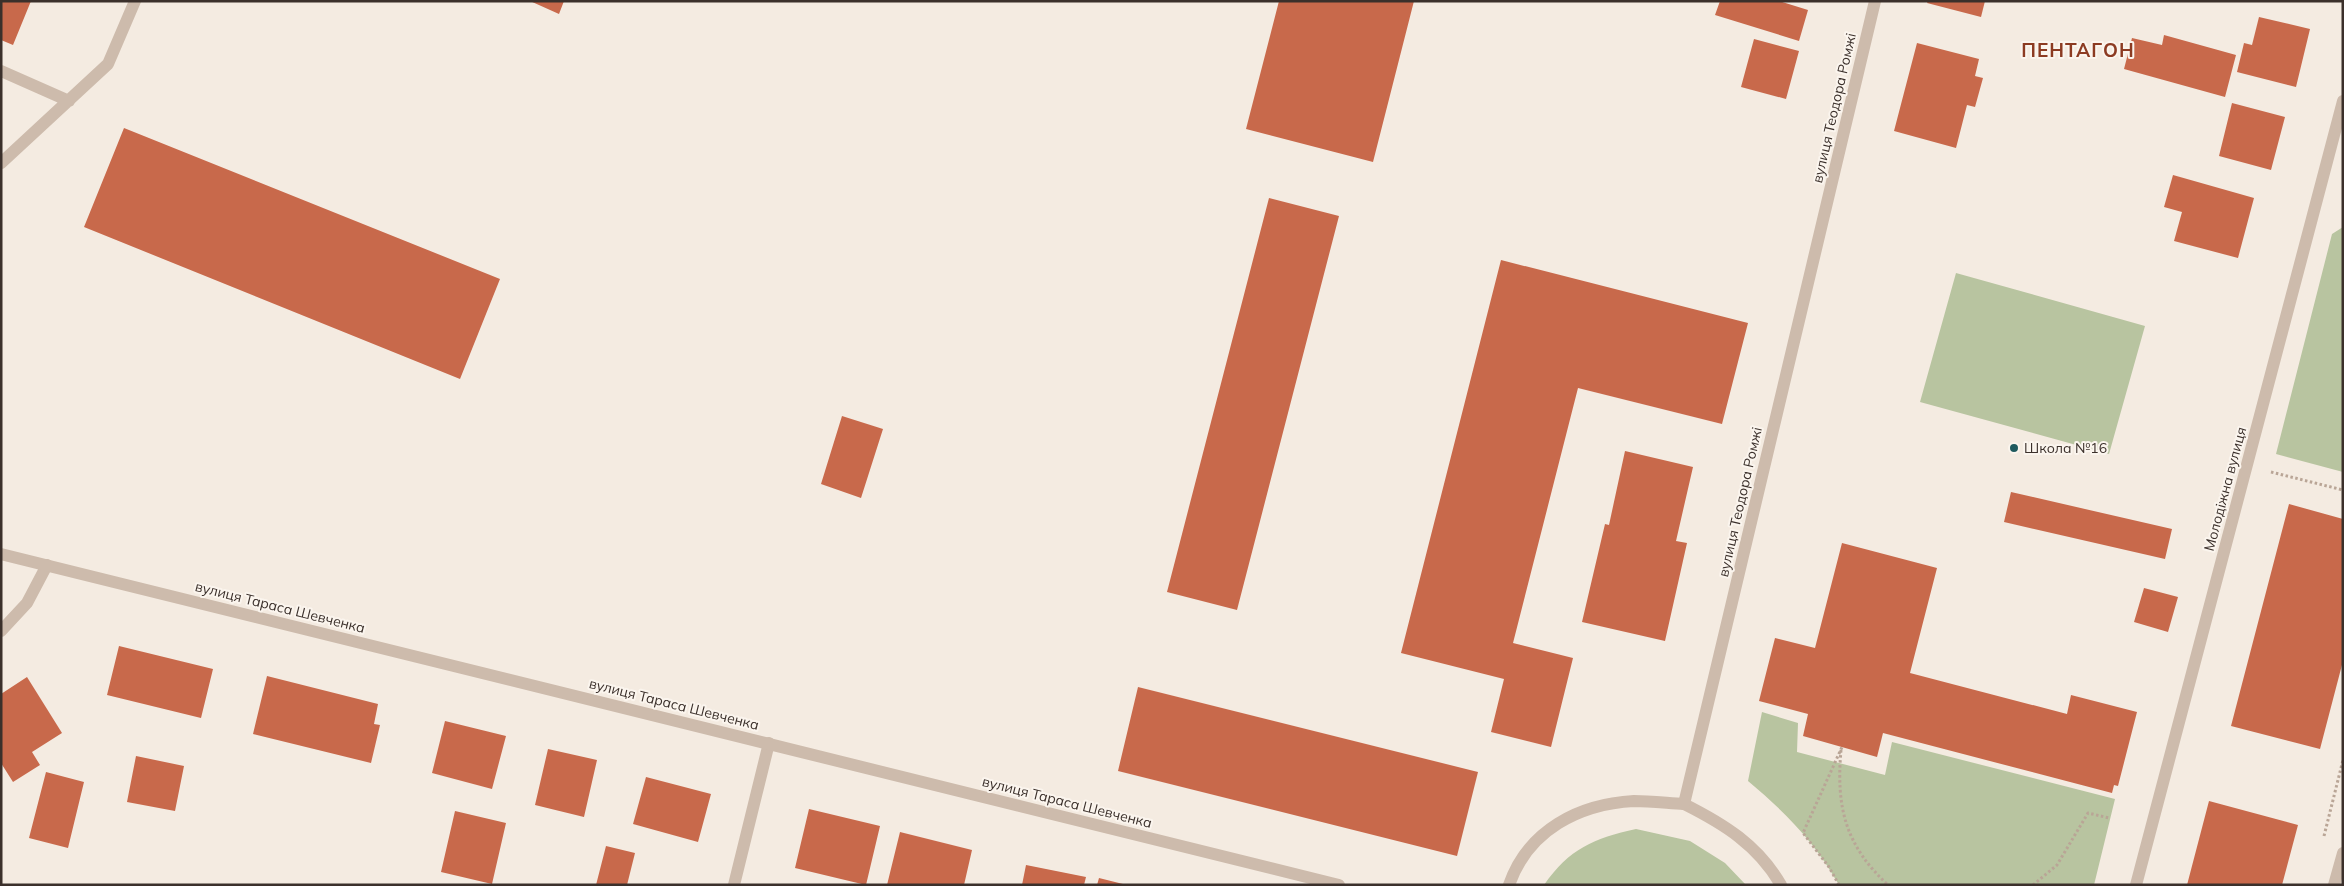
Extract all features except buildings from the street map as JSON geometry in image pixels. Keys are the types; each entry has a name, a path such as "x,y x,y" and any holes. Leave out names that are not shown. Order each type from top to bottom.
{"street":[{"path":"1,162 108,64 135,1"},
{"name":"вулиця Теодора Ромжі","path":"1684,804 1875,1"},
{"path":"1,72 69,101"},
{"name":"Молодіжна вулиця","path":"2136,885 2343,101"},
{"name":"вулиця Тараса Шевченка","path":"1,554 1338,885"},
{"path":"1,631 27,603 47,565"},
{"path":"734,885 769,743"},
{"path":"1509,885 1513,874 1530,848 1555,824 1584,809 1634,801 1684,804 1720,822 1751,847 1781,885"},
{"path":"2334,885 2343,852"}],"path":[{"path":"2246,465 2343,490"},
{"path":"1839,885 1830,867 1804,833 1842,747 1838,782 1842,809 1851,838 1875,872 1888,885"},
{"path":"2324,837 2343,760"},
{"path":"2033,885 2057,865 2088,813 2109,818"}],"green space":[{"path":"2343,227 2343,472 2276,454 2332,234"},
{"path":"1956,273 2145,326 2109,454 1920,402"},
{"path":"1762,712 1798,723 1797,752 1885,775 1892,742 2115,799 2094,885 1839,885 1820,855 1798,828 1748,781"},
{"path":"1636,829 1690,841 1725,863 1746,885 1544,885 1563,862 1584,847 1607,836"}],"place":[{"name":"Школа №16","path":"2014,448"}],"district":[{"name":"ПЕНТАГОН","path":"2078,50"}]}
